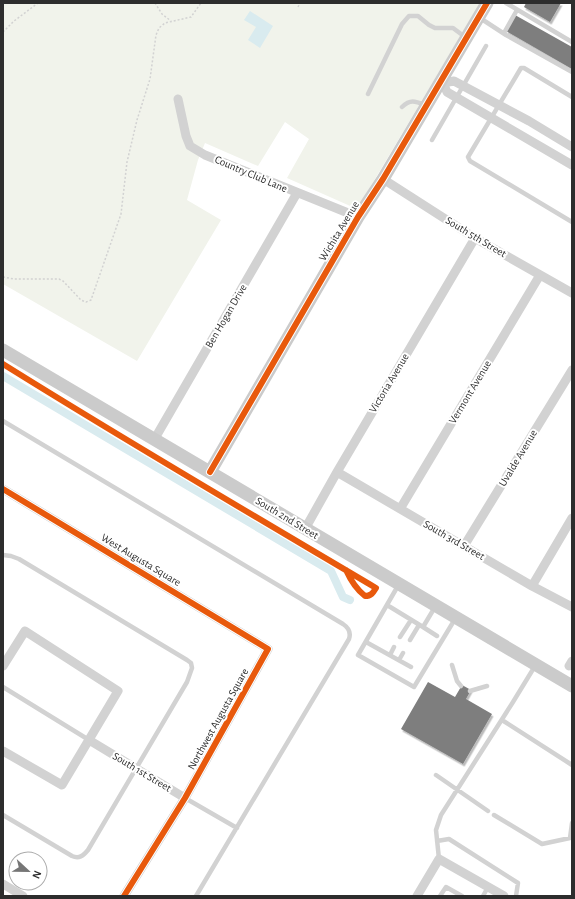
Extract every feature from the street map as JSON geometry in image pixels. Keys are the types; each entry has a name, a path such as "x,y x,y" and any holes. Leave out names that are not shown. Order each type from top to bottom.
{"main road":[{"name":"Wichita Avenue","path":"210,472 358,217 383,179 487,3"},
{"name":"South 2nd Street","path":"3,350 572,686"}],"street":[{"path":"572,147 454,81 443,83 447,92 572,165"},
{"name":"Country Club Lane","path":"178,99 186,136 190,146 205,155 358,217"},
{"name":"South 5th Street","path":"383,179 475,238 572,293"},
{"name":"Ben Hogan Drive","path":"154,440 297,193"},
{"name":"Victoria Avenue","path":"305,529 475,238"},
{"name":"Vermont Avenue","path":"400,509 540,275"},
{"name":"Uvalde Avenue","path":"464,546 572,370"},
{"name":"South 3rd Street","path":"337,472 532,586 572,607"},
{"name":"West Augusta Square","path":"3,489 268,649"},
{"path":"532,586 572,518"},
{"path":"3,666 25,631 118,691 62,785 3,751"},
{"name":"Northwest Augusta Square","path":"124,896 185,798 268,649"},
{"name":"South 1st Street","path":"89,740 185,798"},
{"path":"417,896 439,859 504,896"},
{"path":"3,884 23,896"}],"lane":[{"path":"506,3 572,42"},
{"path":"504,33 517,10"},
{"path":"368,94 402,24 409,16 418,16 435,28 453,28 467,38"},
{"path":"479,17 572,72"},
{"path":"432,140 486,46"},
{"path":"572,97 524,68 521,68 468,157 468,159 572,222"},
{"path":"402,107 406,103 414,100 426,105"},
{"path":"3,421 349,629 349,639 196,896"},
{"path":"3,555 11,556 19,560 191,663 192,670 187,682 137,769 88,850 81,857 72,856 3,815"},
{"path":"399,584 358,656 414,688 456,618"},
{"path":"387,605 437,636"},
{"path":"410,640 435,606"},
{"path":"400,637 411,620"},
{"path":"366,642 411,667"},
{"path":"390,655 394,647"},
{"path":"399,660 403,653"},
{"path":"439,859 436,830 441,815 536,664"},
{"path":"452,665 457,681 461,686"},
{"path":"470,691 487,686"},
{"path":"3,688 89,740"},
{"path":"502,720 572,765"},
{"path":"436,775 488,811"},
{"name":"South 1st Street","path":"185,798 237,828"},
{"path":"494,815 542,844 570,838 572,823"},
{"path":"437,841 449,839 518,883 516,896"},
{"path":"440,896 446,886 462,896"},
{"path":"483,896 488,887"}],"path":[{"path":"3,32 14,21 38,3"},
{"path":"155,3 162,14 171,22"},
{"path":"3,277 63,281 81,300 86,302 91,300 121,214 127,162 137,120 150,79 156,35 159,28 165,24 191,17 201,3"},
{"path":"298,7 300,3"}],"shaded area":[{"path":"3,3 480,3 357,209 287,178 309,139 285,122 258,166 205,143 198,160 187,200 221,220 137,361 3,284"},
{"path":"250,11 273,26 260,48 248,40 256,27 244,20"}],"building":[{"path":"526,3 561,3 550,22 524,7"},
{"path":"515,15 572,47 572,69 506,31"},
{"path":"428,682 455,697 462,685 471,690 466,699 492,714 463,764 401,729"}],"waterway":[{"path":"3,376 331,571 343,597 350,600"}],"cycle path":[{"path":"210,472 358,217 383,179 487,3"},
{"path":"3,364 235,505 282,533 329,560 376,588 373,593 365,596 354,584 350,578 348,574 346,570"},
{"path":"3,489 268,649 185,798 124,896"}]}
